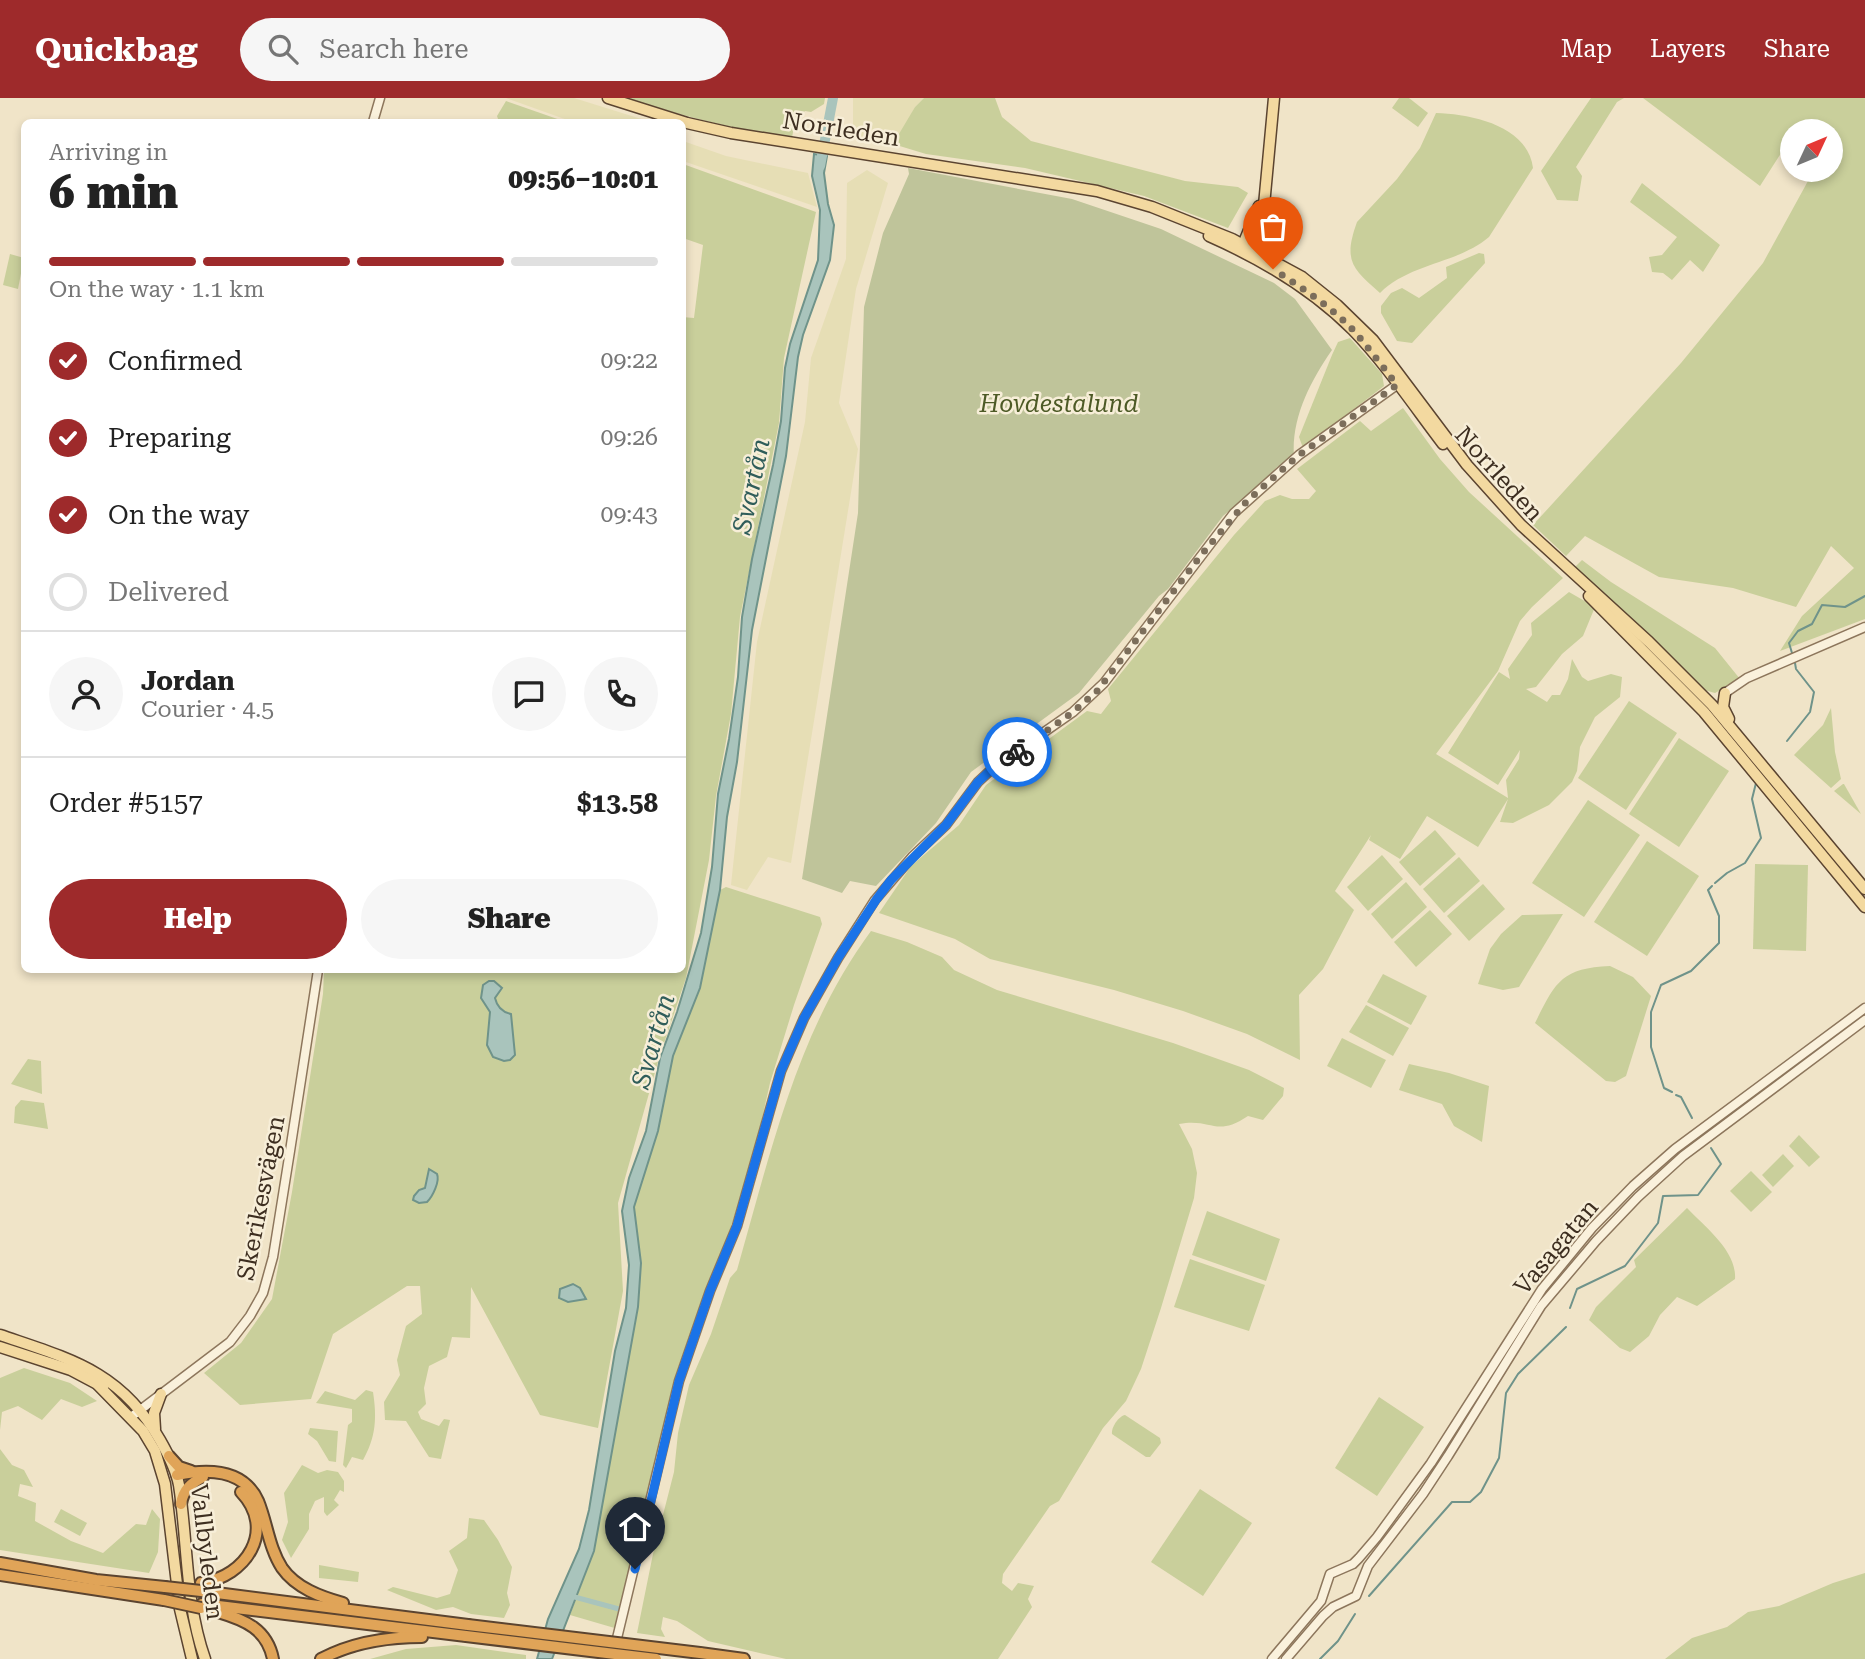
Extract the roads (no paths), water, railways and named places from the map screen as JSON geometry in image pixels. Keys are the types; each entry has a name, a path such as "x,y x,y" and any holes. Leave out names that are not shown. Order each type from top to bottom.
{"highway":[{"path":"169,1456 179,1467 227,1482 242,1493 254,1513 257,1532 248,1556 235,1570 201,1587"},
{"path":"173,1478 219,1472 236,1479 247,1487 258,1502 276,1559 286,1573 296,1582 323,1597 369,1608 371,1612"},
{"path":"181,1504 185,1492 200,1474"},
{"path":"0,1563 96,1580 201,1587 656,1659"},
{"path":"0,1575 202,1606 744,1659"},
{"path":"202,1606 255,1627 270,1645 273,1659"},
{"path":"321,1659 351,1646 377,1639 463,1639 467,1630"}],"main road":[{"name":"Norrleden","path":"608,98 674,119"},
{"path":"1274,98 1263,216 1264,248 1275,260"},
{"name":"Norrleden","path":"686,123 748,136 1097,191 1197,224 1243,243 1311,283 1373,340 1400,383 1457,461 1517,528 1643,649 1735,732 1865,889"},
{"path":"1243,243 1264,191"},
{"path":"1243,243 1256,238 1263,216"},
{"name":"Norrleden","path":"1243,243 1330,310 1354,332 1505,508 1701,694 1708,708 1865,907"},
{"path":"1701,694 1710,696 1725,693"},
{"path":"1708,708 1725,693"},
{"path":"1725,693 1723,707 1735,732"},
{"name":"Vallbyleden","path":"0,1335 89,1368 108,1380 135,1413 143,1431 156,1445 173,1478"},
{"name":"Vallbyleden","path":"0,1347 71,1370 98,1385 156,1433 169,1456 181,1504 192,1613 205,1659"},
{"path":"156,1433 154,1413 161,1394"},
{"name":"Vallbyleden","path":"173,1478 166,1492 180,1609 192,1659"}],"street":[{"path":"374,119 380,98"},
{"path":"612,1659 679,1381 710,1291 737,1226 781,1071 804,1018 838,958 876,900 912,857 946,825 978,782 994,767 1073,712 1104,682 1234,513 1290,463 1400,383"},
{"path":"1725,693 1747,678 1865,626"},
{"name":"Skerikesvägen","path":"135,1413 214,1356 237,1336 263,1293 272,1257 318,973"},
{"name":"Vasagatan","path":"1340,1568 1353,1564 1359,1558 1410,1493 1542,1289 1592,1228 1633,1186 1675,1149 1865,1008"},
{"name":"Vasagatan","path":"1360,1588 1368,1566 1429,1485 1541,1306 1596,1241 1638,1197 1683,1156 1865,1020"},
{"path":"1272,1659 1321,1601 1330,1574 1340,1568 1355,1573 1360,1588 1354,1599 1334,1607 1323,1616 1286,1659"},
{"path":"1326,1585 1331,1598 1343,1603"}],"water":[{"path":"814,154 827,156 824,173 834,225 830,260 803,335 798,357 786,456 752,630 720,890 700,988 673,1056 658,1131 634,1207 641,1263 638,1307 594,1551 552,1659 537,1659 548,1619 579,1549 589,1510 615,1351 626,1308 629,1265 622,1211 629,1178 646,1131 660,1058 701,933 712,867 718,794 738,677 742,617 781,421 785,368 790,344 818,260 820,210 812,176"},
{"path":"494,981 502,988 495,998 496,1001 500,1009 511,1014 515,1055 510,1060 493,1057 487,1045 490,1012 481,998 483,985"},
{"path":"429,1169 437,1174 437,1184 427,1202 419,1203 413,1200 414,1196 425,1188"},
{"path":"573,1284 580,1288 586,1299 568,1302 559,1298 560,1289"}],"waterway":[{"name":"Svartån","path":"820,166 833,98"},
{"path":"1792,653 1789,643 1798,631 1812,624 1822,605 1845,607 1865,596"},
{"path":"1787,741 1810,712 1814,692 1796,669 1795,663"},
{"path":"1715,883 1745,863 1761,838 1752,799 1756,783"},
{"path":"1672,1092 1664,1088 1651,1047 1651,1012 1661,985 1691,971 1719,943 1719,916 1708,890 1712,886"},
{"path":"1676,1095 1681,1097 1692,1118"},
{"path":"1570,1308 1577,1289 1625,1266 1658,1223 1663,1196 1698,1195 1721,1164 1711,1148"},
{"path":"1369,1596 1452,1502 1470,1502 1481,1492 1499,1458 1506,1393 1518,1374 1566,1327"},
{"path":"571,1596 619,1609"},
{"path":"1320,1659 1338,1641 1355,1614"}],"park label":[{"name":"Hovdestalund","path":"1059,404"}]}
